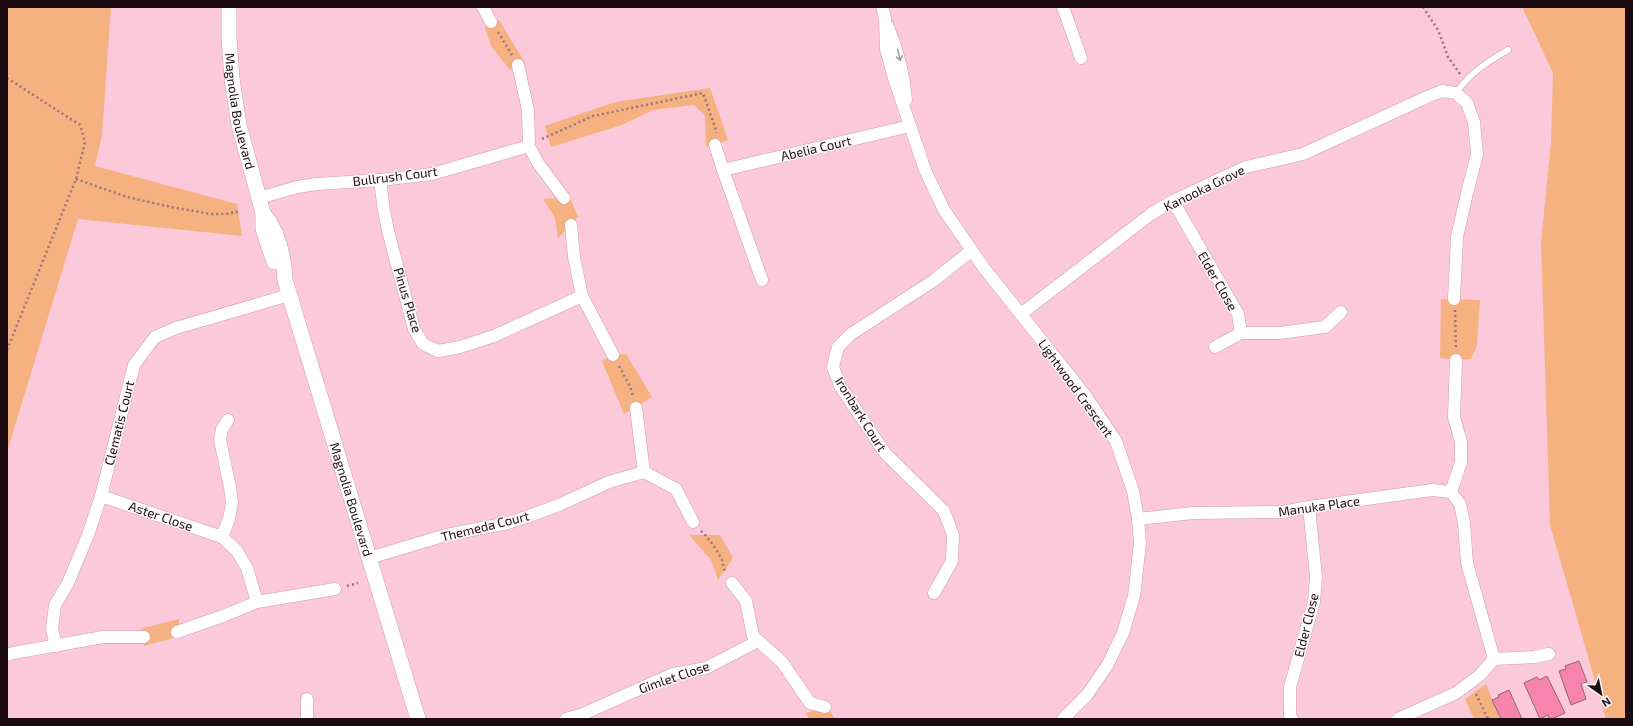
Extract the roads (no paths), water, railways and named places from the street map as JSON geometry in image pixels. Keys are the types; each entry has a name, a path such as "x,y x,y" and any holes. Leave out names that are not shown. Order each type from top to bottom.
{"street":[{"name":"Magnolia Boulevard","path":"229,7 230,59 238,117 259,198 263,213 271,222 276,234 284,262 285,280 289,295 418,719"},
{"path":"484,7 491,22"},
{"path":"1063,7 1082,58"},
{"name":"Lightwood Crescent","path":"884,13 897,46 904,75 909,121 925,170 944,210 972,252 1085,395 1116,441 1133,491 1138,519 1140,543 1134,596 1123,633 1108,664 1087,695 1063,719"},
{"path":"518,66 528,110 529,146 538,163 564,198"},
{"name":"Kanooka Grove","path":"1021,314 1151,214 1172,201 1246,167 1303,154 1442,91 1456,93"},
{"path":"1454,299 1458,237 1477,154 1474,122 1467,103 1456,93"},
{"name":"Abelia Court","path":"723,170 909,121"},
{"path":"715,145 762,280"},
{"name":"Bullrush Court","path":"259,198 297,187 317,184 380,180 432,174 529,146"},
{"name":"Pinus Place","path":"380,180 388,232 414,329 423,344 438,351 460,347 494,336 582,296"},
{"name":"Elder Close","path":"1172,201 1238,314 1241,333"},
{"path":"571,225 574,257 582,296 613,355"},
{"name":"Ironbark Court","path":"934,593 952,561 953,535 944,511 885,453 840,386 833,367 838,347 851,334 933,281 972,252"},
{"name":"Clematis Court","path":"56,646 52,629 55,605 74,570 101,496 134,365 156,338 176,328 289,295"},
{"path":"1216,347 1241,333 1279,333 1325,327 1341,312"},
{"path":"1456,360 1454,417 1462,442 1461,462 1451,492 1460,504 1464,523 1467,563 1494,659"},
{"path":"636,408 644,472 676,489 692,522"},
{"path":"222,536 229,519 232,503 220,440 222,429 228,420"},
{"name":"Themeda Court","path":"369,558 446,535 508,523 559,505 609,482 644,472"},
{"name":"Manuka Place","path":"1138,519 1193,513 1282,512 1432,490 1451,492"},
{"name":"Aster Close","path":"101,496 222,536 237,551 247,568 257,602"},
{"name":"Elder Close","path":"1292,719 1290,715 1290,687 1314,602 1316,576 1309,507"},
{"path":"732,583 746,601 753,636 782,662 810,703 824,707"},
{"path":"177,632 257,602 335,589"},
{"path":"7,655 103,637 144,637"},
{"name":"Gimlet Close","path":"566,719 583,714 673,674 706,668 758,641"},
{"path":"1398,719 1456,693 1479,676 1494,659 1534,658 1549,654"},
{"path":"307,699 307,719"}],"lane":[{"path":"1456,93 1466,80 1483,65 1508,50"}]}
